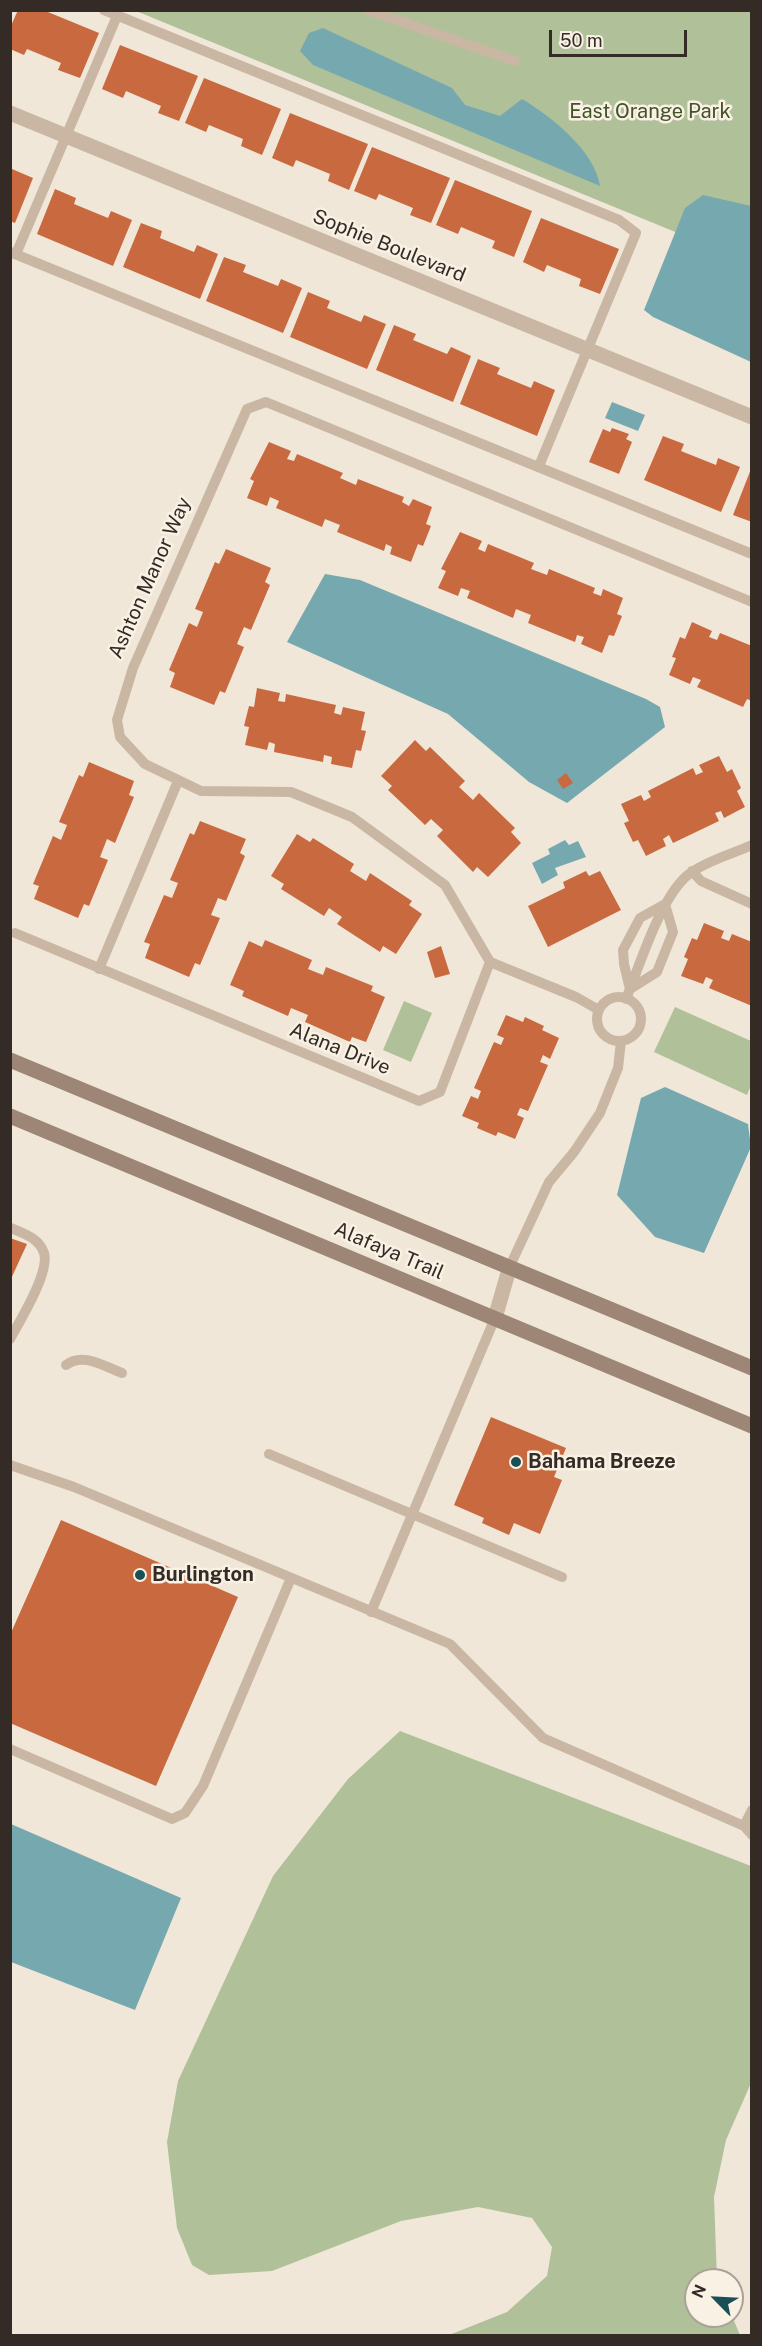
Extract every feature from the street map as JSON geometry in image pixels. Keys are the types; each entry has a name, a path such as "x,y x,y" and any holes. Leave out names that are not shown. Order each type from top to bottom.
{"main road":[{"name":"Alafaya Trail","path":"10,1060 752,1368"},
{"name":"Alafaya Trail","path":"10,1116 752,1426"}],"street":[{"name":"Sophie Boulevard","path":"10,113 752,417"},
{"path":"495,1318 510,1266"}],"lane":[{"path":"104,10 619,220 636,233 539,466"},
{"path":"368,10 514,61"},
{"path":"117,16 67,136 13,253 752,554"},
{"name":"Ashton Manor Way","path":"490,962 445,885 352,817 291,792 201,791 145,764 120,737 117,720 133,668 247,409 266,402 752,602"},
{"path":"99,969 178,780"},
{"path":"628,994 665,904 679,882 692,871 752,845"},
{"path":"692,871 701,882 752,904"},
{"path":"665,904 640,918 623,950 628,994 638,1010 640,1024 632,1036 621,1041 612,1040 600,1031 597,1017 599,1010 609,999 628,994 657,972 673,932 665,904"},
{"name":"Alana Drive","path":"15,933 419,1101 440,1092 490,962"},
{"path":"490,962 576,997 599,1010"},
{"path":"510,1266 549,1182 574,1152 600,1113 618,1068 621,1041"},
{"path":"10,1339 35,1290 44,1263 44,1253 38,1243 11,1228"},
{"path":"371,1612 495,1318"},
{"path":"66,1365 74,1359 84,1359 122,1373"},
{"path":"270,1454 562,1577"},
{"path":"10,1464 74,1487 450,1644 543,1738 748,1830 752,1810"},
{"path":"10,1749 172,1819 185,1813 203,1786 291,1578"}],"green space":[{"name":"East Orange Park","path":"136,11 751,11 751,263"},
{"path":"404,1001 432,1013 411,1062 383,1050"},
{"path":"675,1007 751,1041 751,1085 747,1095 654,1052"},
{"path":"400,1731 751,1866 751,2083 726,2140 714,2197 717,2268 684,2268 684,2328 737,2328 740,2335 449,2335 507,2312 547,2276 552,2247 532,2218 478,2207 401,2221 272,2271 209,2275 192,2265 177,2228 167,2142 178,2081 273,1876 348,1779"}],"water":[{"path":"323,28 452,88 465,105 500,116 522,99 559,125 581,148 590,160 600,186 313,65 300,51 309,33"},
{"path":"703,195 751,206 751,362 653,317 644,310 685,208"},
{"path":"612,402 645,415 638,431 605,418"},
{"path":"325,574 360,580 646,699 660,707 665,727 567,803 529,782 448,714 287,642"},
{"path":"565,840 569,845 578,841 586,857 555,868 558,875 542,884 532,863 550,854 548,849"},
{"path":"665,1087 748,1124 751,1147 704,1253 655,1237 617,1195 641,1098"},
{"path":"11,1824 181,1898 135,2010 11,1962"}],"building":[{"path":"18,10 43,10 99,33 80,78 58,70 61,63 27,49 24,55 10,49 10,28"},
{"path":"120,45 198,76 179,121 158,113 161,106 126,91 123,98 102,89"},
{"path":"204,78 281,109 262,155 241,146 243,139 209,125 206,132 185,123"},
{"path":"290,113 368,144 349,190 328,181 330,174 296,160 293,167 272,158"},
{"path":"372,147 450,178 431,223 410,215 413,208 379,194 376,200 354,191"},
{"path":"12,169 33,178 15,223 10,221"},
{"path":"455,180 532,211 514,257 492,248 495,241 461,227 458,234 436,225"},
{"path":"55,189 76,198 74,204 108,218 111,211 132,220 113,266 37,234"},
{"path":"541,218 619,249 600,294 579,286 581,279 547,265 544,272 523,262"},
{"path":"141,223 162,231 160,238 194,252 197,245 218,254 200,299 123,267"},
{"path":"224,257 246,265 243,272 278,286 281,279 302,288 283,333 206,301"},
{"path":"308,292 330,301 327,308 361,322 364,315 386,324 367,369 290,337"},
{"path":"394,325 416,334 413,340 447,354 451,347 471,356 453,402 376,370"},
{"path":"478,359 500,368 497,374 531,388 534,381 555,390 537,436 460,404"},
{"path":"612,428 629,434 626,439 632,442 619,474 589,462 603,429 610,432"},
{"path":"663,436 684,444 681,451 716,465 718,458 740,467 721,512 644,480"},
{"path":"269,442 291,451 287,459 294,461 297,454 343,473 340,478 356,485 358,479 404,497 402,502 409,506 413,499 432,507 426,524 431,526 423,546 418,544 411,562 390,554 392,547 386,544 384,551 337,532 340,525 325,519 322,527 276,508 279,501 270,497 267,506 247,498 254,481 250,479"},
{"path":"752,469 752,522 733,515"},
{"path":"460,532 482,541 478,549 485,552 488,544 534,563 531,569 547,575 549,569 595,588 593,593 601,596 603,589 623,598 617,614 622,616 614,636 609,635 602,653 581,644 584,637 577,635 575,642 528,623 531,615 516,609 513,618 467,598 470,591 461,588 458,596 438,588 446,571 441,569"},
{"path":"226,549 271,568 265,582 270,585 251,630 244,627 237,644 244,647 225,693 220,691 214,705 170,687 175,673 169,670 189,623 197,627 203,612 195,609 215,562 219,564"},
{"path":"692,622 712,631 709,637 717,640 720,633 752,646 752,701 747,699 743,707 697,687 701,680 693,677 690,684 669,675 676,658 672,657 680,637 685,639"},
{"path":"257,688 280,693 278,701 285,702 286,694 336,705 334,713 341,715 343,707 365,712 361,730 366,731 361,751 356,750 352,768 331,764 332,757 324,755 323,762 274,752 275,744 269,742 267,750 245,745 249,727 244,726 249,706 254,707"},
{"path":"415,740 426,751 430,747 465,781 459,787 473,800 479,793 515,828 511,832 521,843 488,877 477,867 473,872 437,836 443,830 431,819 425,825 388,790 392,786 381,776"},
{"path":"719,756 727,772 732,769 741,788 737,791 745,807 724,818 721,811 715,813 719,821 673,843 669,835 663,839 666,846 646,856 638,840 633,842 624,823 629,821 621,804 641,795 644,801 651,797 648,791 693,768 696,775 703,772 699,765"},
{"path":"89,762 134,781 129,795 134,797 115,843 107,839 100,857 108,860 89,906 84,904 78,918 34,899 39,886 33,884 53,836 61,840 67,825 59,822 79,775 83,777"},
{"path":"566,773 573,783 563,789 557,780"},
{"path":"200,821 246,839 240,853 245,856 226,901 218,898 211,915 220,918 200,965 195,963 189,977 145,958 150,944 144,942 164,895 172,898 178,883 170,880 190,833 194,835"},
{"path":"297,834 310,842 313,838 354,864 350,871 366,881 370,873 412,901 409,905 422,914 396,954 383,946 380,952 337,924 342,917 329,908 324,916 281,889 284,884 271,876"},
{"path":"586,871 589,876 600,871 621,910 548,947 528,906 565,888 563,882"},
{"path":"704,923 724,931 721,938 729,941 732,934 752,942 752,1006 709,988 713,980 706,977 703,984 681,976 688,959 684,957 692,938 697,940"},
{"path":"265,940 312,960 308,969 323,975 326,967 373,986 371,991 385,997 366,1042 352,1037 350,1042 305,1022 308,1015 291,1008 288,1016 242,996 244,991 230,985 249,941 262,947"},
{"path":"441,946 450,974 435,978 427,952"},
{"path":"506,1015 523,1022 525,1017 544,1026 542,1030 559,1038 550,1059 543,1055 540,1062 548,1065 528,1111 520,1108 517,1115 524,1118 515,1139 498,1132 496,1136 477,1128 479,1123 462,1116 471,1096 478,1099 481,1091 474,1088 494,1042 501,1045 504,1038 497,1035"},
{"path":"10,1238 27,1244 10,1281"},
{"name":"Bahama Breeze","path":"491,1417 566,1448 554,1477 562,1480 540,1534 514,1523 509,1535 482,1523 484,1518 454,1505"},
{"path":"61,1520 238,1597 156,1786 10,1723 10,1635"}],"place":[{"name":"Bahama Breeze","path":"516,1462"},
{"name":"Burlington","path":"140,1575"}]}
